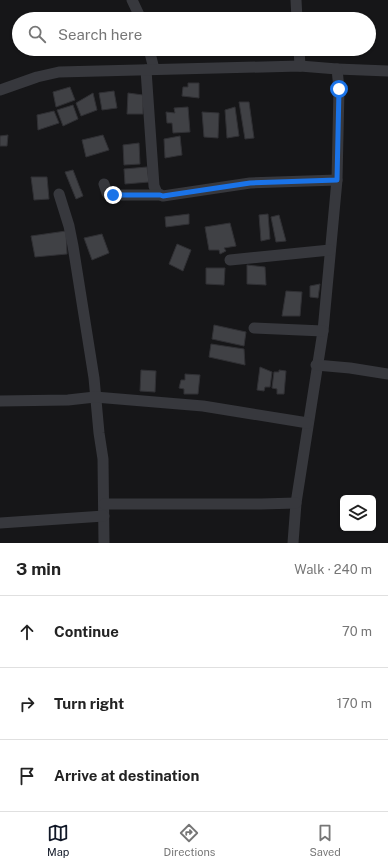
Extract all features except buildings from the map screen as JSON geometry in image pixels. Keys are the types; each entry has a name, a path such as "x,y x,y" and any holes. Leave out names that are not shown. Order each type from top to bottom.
{"street":[{"path":"132,0 138,12"},
{"path":"296,0 297,12"},
{"path":"149,56 154,186 157,193 160,195"},
{"path":"299,56 300,66"},
{"path":"0,90 37,77 59,72 300,66 388,71"},
{"path":"293,543 296,503 316,365 323,331 337,180 339,89 337,69"},
{"path":"104,184 107,193 110,195 163,196 250,183 337,180"},
{"path":"59,194 69,226 73,246 84,313 103,459 104,543"},
{"path":"230,260 330,250"},
{"path":"254,328 323,331"},
{"path":"316,365 350,368 388,374"},
{"path":"0,401 68,400 95,397 203,406 308,423"},
{"path":"104,504 296,503"},
{"path":"0,523 104,516"}],"route":[{"path":"113,195 163,196 250,183 337,180 339,89"}]}
